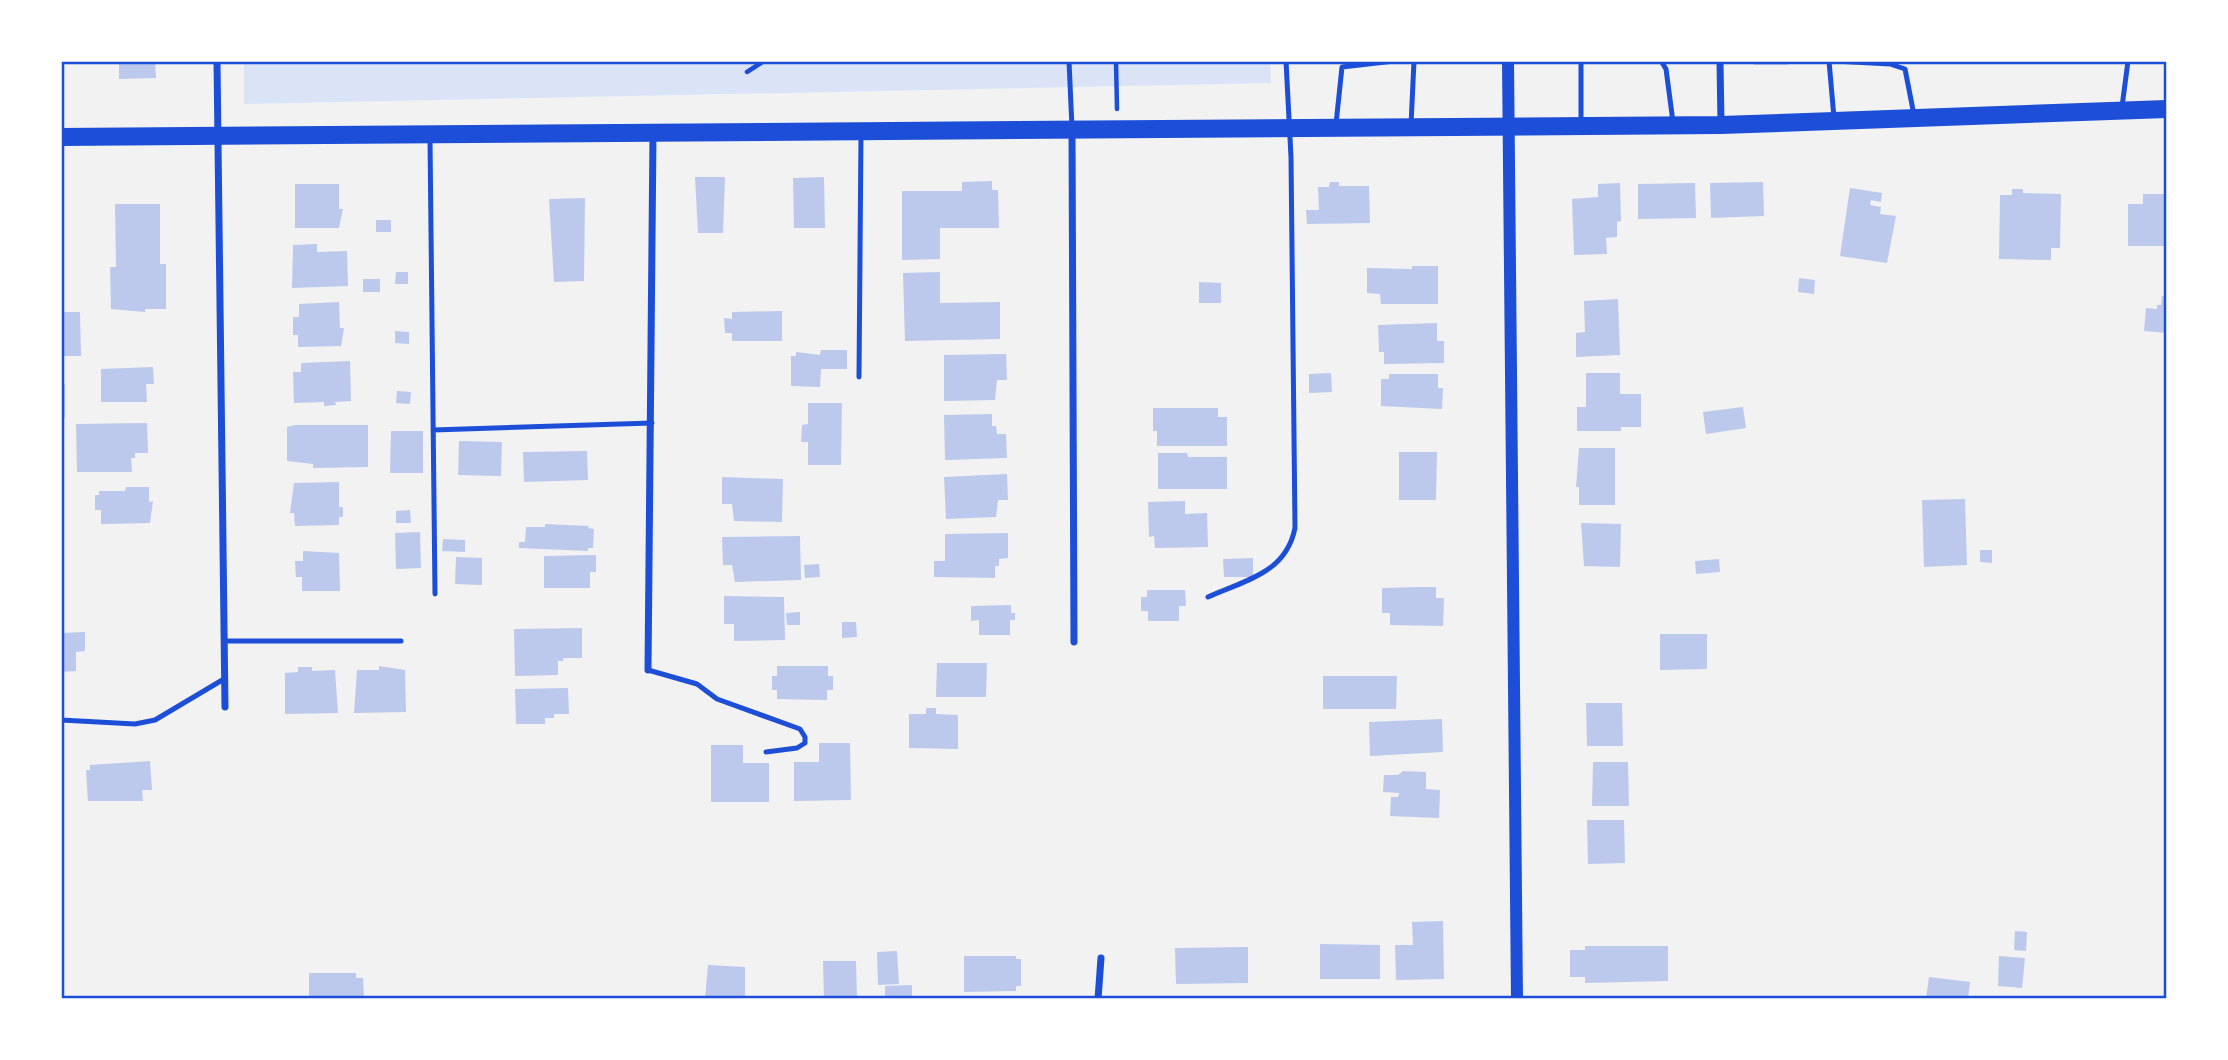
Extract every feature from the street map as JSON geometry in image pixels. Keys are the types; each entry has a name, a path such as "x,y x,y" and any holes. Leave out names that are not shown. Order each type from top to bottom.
{"main road":[{"path":"61,137 1674,125 2167,109"}],"street":[{"path":"217,61 225,707"},
{"path":"1508,61 1517,999"},
{"path":"1720,61 1721,124"},
{"path":"1072,130 1074,642"},
{"path":"648,670 653,133"},
{"path":"1098,999 1101,958"}],"lane":[{"path":"1069,61 1072,130"},
{"path":"1208,597 1276,566 1292,544 1295,528 1291,157 1286,61"},
{"path":"1336,127 1341,64 1394,61"},
{"path":"1411,127 1414,61"},
{"path":"1581,61 1581,125"},
{"path":"1661,61 1667,69 1674,125"},
{"path":"1834,121 1832,61 1890,64 1905,69 1915,118"},
{"path":"2121,111 2128,61"},
{"path":"859,377 861,131"},
{"path":"430,134 435,594"},
{"path":"433,430 652,423"},
{"path":"224,641 401,640"},
{"path":"648,670 697,684 717,699 800,729 805,737 804,743 797,748 766,752"},
{"path":"61,720 135,724 155,720 224,679"}],"path":[{"path":"747,72 764,61"},
{"path":"1116,61 1118,129"}],"shaded area":[{"path":"244,61 1270,61 1271,83 244,104"}],"building":[{"path":"119,61 155,61 156,78 119,79"},
{"path":"1754,61 1788,61 1788,65 1754,65"},
{"path":"695,177 725,177 723,233 698,233"},
{"path":"824,177 825,228 794,228 793,178"},
{"path":"992,181 992,190 998,190 999,228 940,228 940,259 902,260 902,191 962,191 962,182"},
{"path":"1330,182 1339,182 1339,186 1369,186 1370,223 1307,224 1306,210 1319,210 1318,187 1329,187"},
{"path":"1763,182 1764,216 1711,218 1710,183"},
{"path":"1620,183 1621,221 1617,222 1617,237 1606,238 1607,254 1574,255 1572,199 1598,197 1598,184"},
{"path":"1695,183 1696,218 1638,219 1638,184"},
{"path":"295,184 339,184 339,209 343,209 339,228 295,228"},
{"path":"1850,188 1882,193 1881,202 1871,200 1870,205 1881,207 1880,214 1896,216 1887,263 1840,256"},
{"path":"2012,189 2023,189 2023,193 2061,194 2060,248 2051,248 2051,260 1999,259 2000,195 2012,195"},
{"path":"2143,194 2167,194 2167,246 2128,246 2128,204 2143,204"},
{"path":"585,198 584,281 554,282 549,199"},
{"path":"115,204 160,204 160,264 166,264 166,309 145,309 145,312 111,309 110,267 116,267"},
{"path":"376,220 391,220 391,232 376,232"},
{"path":"317,244 317,252 347,251 348,286 292,288 293,245"},
{"path":"1412,266 1438,266 1438,304 1381,304 1380,294 1367,293 1367,268 1412,269"},
{"path":"396,272 408,272 408,284 395,284"},
{"path":"940,272 940,303 1000,302 1000,339 905,341 903,273"},
{"path":"1799,278 1815,280 1814,294 1798,292"},
{"path":"363,279 380,279 380,292 363,292"},
{"path":"1199,282 1221,283 1221,303 1199,303"},
{"path":"2162,296 2167,296 2167,333 2144,331 2146,308 2157,309 2157,305 2161,305"},
{"path":"1618,299 1620,355 1576,357 1576,333 1585,332 1584,301"},
{"path":"339,302 340,328 344,328 341,346 298,347 298,335 293,335 293,317 299,317 299,304"},
{"path":"782,311 782,341 732,341 732,333 725,333 724,318 732,319 732,312"},
{"path":"61,312 80,312 81,356 61,356"},
{"path":"1437,323 1437,341 1444,341 1444,363 1384,364 1384,352 1379,352 1378,325"},
{"path":"395,331 409,332 409,344 395,343"},
{"path":"821,350 847,350 847,369 821,369 820,387 791,386 791,356 796,356 796,352 820,355"},
{"path":"1006,354 1007,380 997,380 995,400 944,401 944,355"},
{"path":"350,361 351,401 324,406 324,402 294,403 293,372 301,372 301,363"},
{"path":"153,367 154,384 146,384 147,402 101,402 101,369"},
{"path":"1331,373 1332,392 1309,393 1309,374"},
{"path":"1586,373 1620,373 1620,394 1641,394 1641,427 1621,427 1621,431 1577,431 1577,407 1586,407"},
{"path":"1389,374 1438,374 1438,388 1443,388 1442,409 1381,406 1381,379 1389,379"},
{"path":"61,384 65,384 65,418 61,418"},
{"path":"397,391 411,392 410,404 396,403"},
{"path":"808,403 842,403 841,465 808,465 808,442 801,442 802,425 808,424"},
{"path":"1743,407 1746,428 1706,434 1703,412"},
{"path":"1153,408 1218,408 1218,417 1227,417 1227,446 1157,446 1157,431 1153,431"},
{"path":"992,414 992,426 996,426 997,434 1006,434 1007,458 945,460 944,415"},
{"path":"147,423 148,453 135,453 135,458 131,458 132,472 77,472 76,424"},
{"path":"368,425 368,467 313,468 313,464 287,461 287,427"},
{"path":"391,431 423,431 423,473 390,473"},
{"path":"459,441 502,442 501,476 458,475"},
{"path":"1579,448 1615,448 1615,505 1579,505 1579,487 1576,487"},
{"path":"587,451 588,480 524,482 523,452"},
{"path":"1399,452 1437,452 1436,500 1399,500"},
{"path":"1158,453 1187,453 1188,457 1227,457 1227,489 1158,489"},
{"path":"1007,474 1008,500 998,500 996,517 946,519 944,477"},
{"path":"722,477 783,479 782,522 734,521 732,504 722,504"},
{"path":"339,482 339,507 343,507 343,517 339,517 339,525 295,526 294,513 290,513 294,483"},
{"path":"126,487 149,487 149,502 153,501 150,523 101,524 101,510 95,510 95,495 99,495 99,491 125,491"},
{"path":"1965,499 1967,565 1924,567 1922,500"},
{"path":"1185,501 1185,514 1207,513 1208,547 1155,548 1154,536 1149,537 1148,502"},
{"path":"410,510 411,523 396,523 396,511"},
{"path":"1581,523 1621,524 1620,567 1584,566"},
{"path":"545,524 589,526 588,528 594,529 593,548 588,548 588,551 519,548 519,542 525,542 526,527 545,527"},
{"path":"420,532 421,568 396,569 395,533"},
{"path":"1008,533 1008,558 999,559 999,566 995,566 995,578 934,577 934,561 945,561 945,534"},
{"path":"800,536 801,580 735,582 732,565 723,565 722,537"},
{"path":"443,539 465,540 465,552 442,551"},
{"path":"1980,550 1992,550 1992,563 1980,562"},
{"path":"303,551 339,553 340,591 302,591 302,577 296,577 295,561 303,561"},
{"path":"596,555 596,572 590,572 590,588 544,588 544,556"},
{"path":"456,557 482,558 482,585 455,584"},
{"path":"1253,558 1253,577 1224,577 1223,559"},
{"path":"1719,559 1720,572 1696,574 1695,561"},
{"path":"819,564 820,577 805,578 804,565"},
{"path":"1436,587 1436,598 1444,598 1443,626 1390,625 1390,613 1382,613 1382,588"},
{"path":"1147,590 1185,590 1186,606 1179,606 1179,621 1148,621 1148,611 1141,611 1141,597 1147,597"},
{"path":"724,596 784,597 785,640 734,641 734,624 724,624"},
{"path":"1011,605 1015,620 1010,620 1010,635 979,635 979,620 971,621 971,606"},
{"path":"800,612 800,625 787,625 786,613"},
{"path":"842,622 856,622 857,637 842,638"},
{"path":"582,628 582,658 563,658 563,661 558,661 558,675 515,676 514,629"},
{"path":"85,632 85,651 76,652 76,671 61,672 61,633"},
{"path":"1660,634 1707,634 1707,669 1660,670"},
{"path":"937,663 987,663 986,697 936,697"},
{"path":"379,666 405,670 406,712 354,713 357,670 379,670"},
{"path":"777,666 828,666 828,676 833,676 833,690 827,690 827,700 777,699 777,690 772,690 772,676 777,676"},
{"path":"298,667 312,667 312,671 335,670 338,713 285,714 285,673 298,672"},
{"path":"1323,676 1397,676 1396,709 1323,709"},
{"path":"568,688 569,714 554,714 554,718 545,718 545,724 516,724 515,689"},
{"path":"1586,703 1622,703 1623,746 1587,746"},
{"path":"926,708 936,708 936,714 958,715 958,749 909,748 909,714 926,714"},
{"path":"1442,719 1443,752 1370,756 1369,722"},
{"path":"819,743 850,743 851,800 794,801 794,762 819,762"},
{"path":"711,745 743,745 743,763 769,763 769,802 711,802"},
{"path":"150,761 152,790 142,790 143,801 88,801 86,770 90,770 90,765"},
{"path":"1593,762 1628,762 1629,806 1592,806"},
{"path":"1403,771 1426,772 1426,789 1440,790 1439,818 1390,816 1391,797 1398,797 1399,793 1383,792 1384,775 1398,775"},
{"path":"1587,820 1624,820 1625,863 1588,864"},
{"path":"1443,921 1444,979 1396,980 1395,945 1413,945 1412,922"},
{"path":"2015,931 2027,932 2026,951 2014,950"},
{"path":"1320,944 1380,945 1380,979 1320,979"},
{"path":"1585,946 1668,946 1668,981 1585,983 1585,977 1570,977 1570,950 1585,950"},
{"path":"1248,947 1248,983 1176,984 1175,948"},
{"path":"897,951 899,984 878,985 877,952"},
{"path":"964,956 1016,956 1016,959 1021,959 1021,986 1016,986 1016,991 964,992"},
{"path":"1999,956 2025,958 2022,988 1998,986"},
{"path":"823,961 856,961 857,999 824,999"},
{"path":"708,965 745,967 745,999 705,999"},
{"path":"309,973 356,973 356,978 363,978 364,998 309,999"},
{"path":"1929,977 1970,982 1968,999 1926,999"},
{"path":"912,985 912,999 885,999 885,986"}]}
